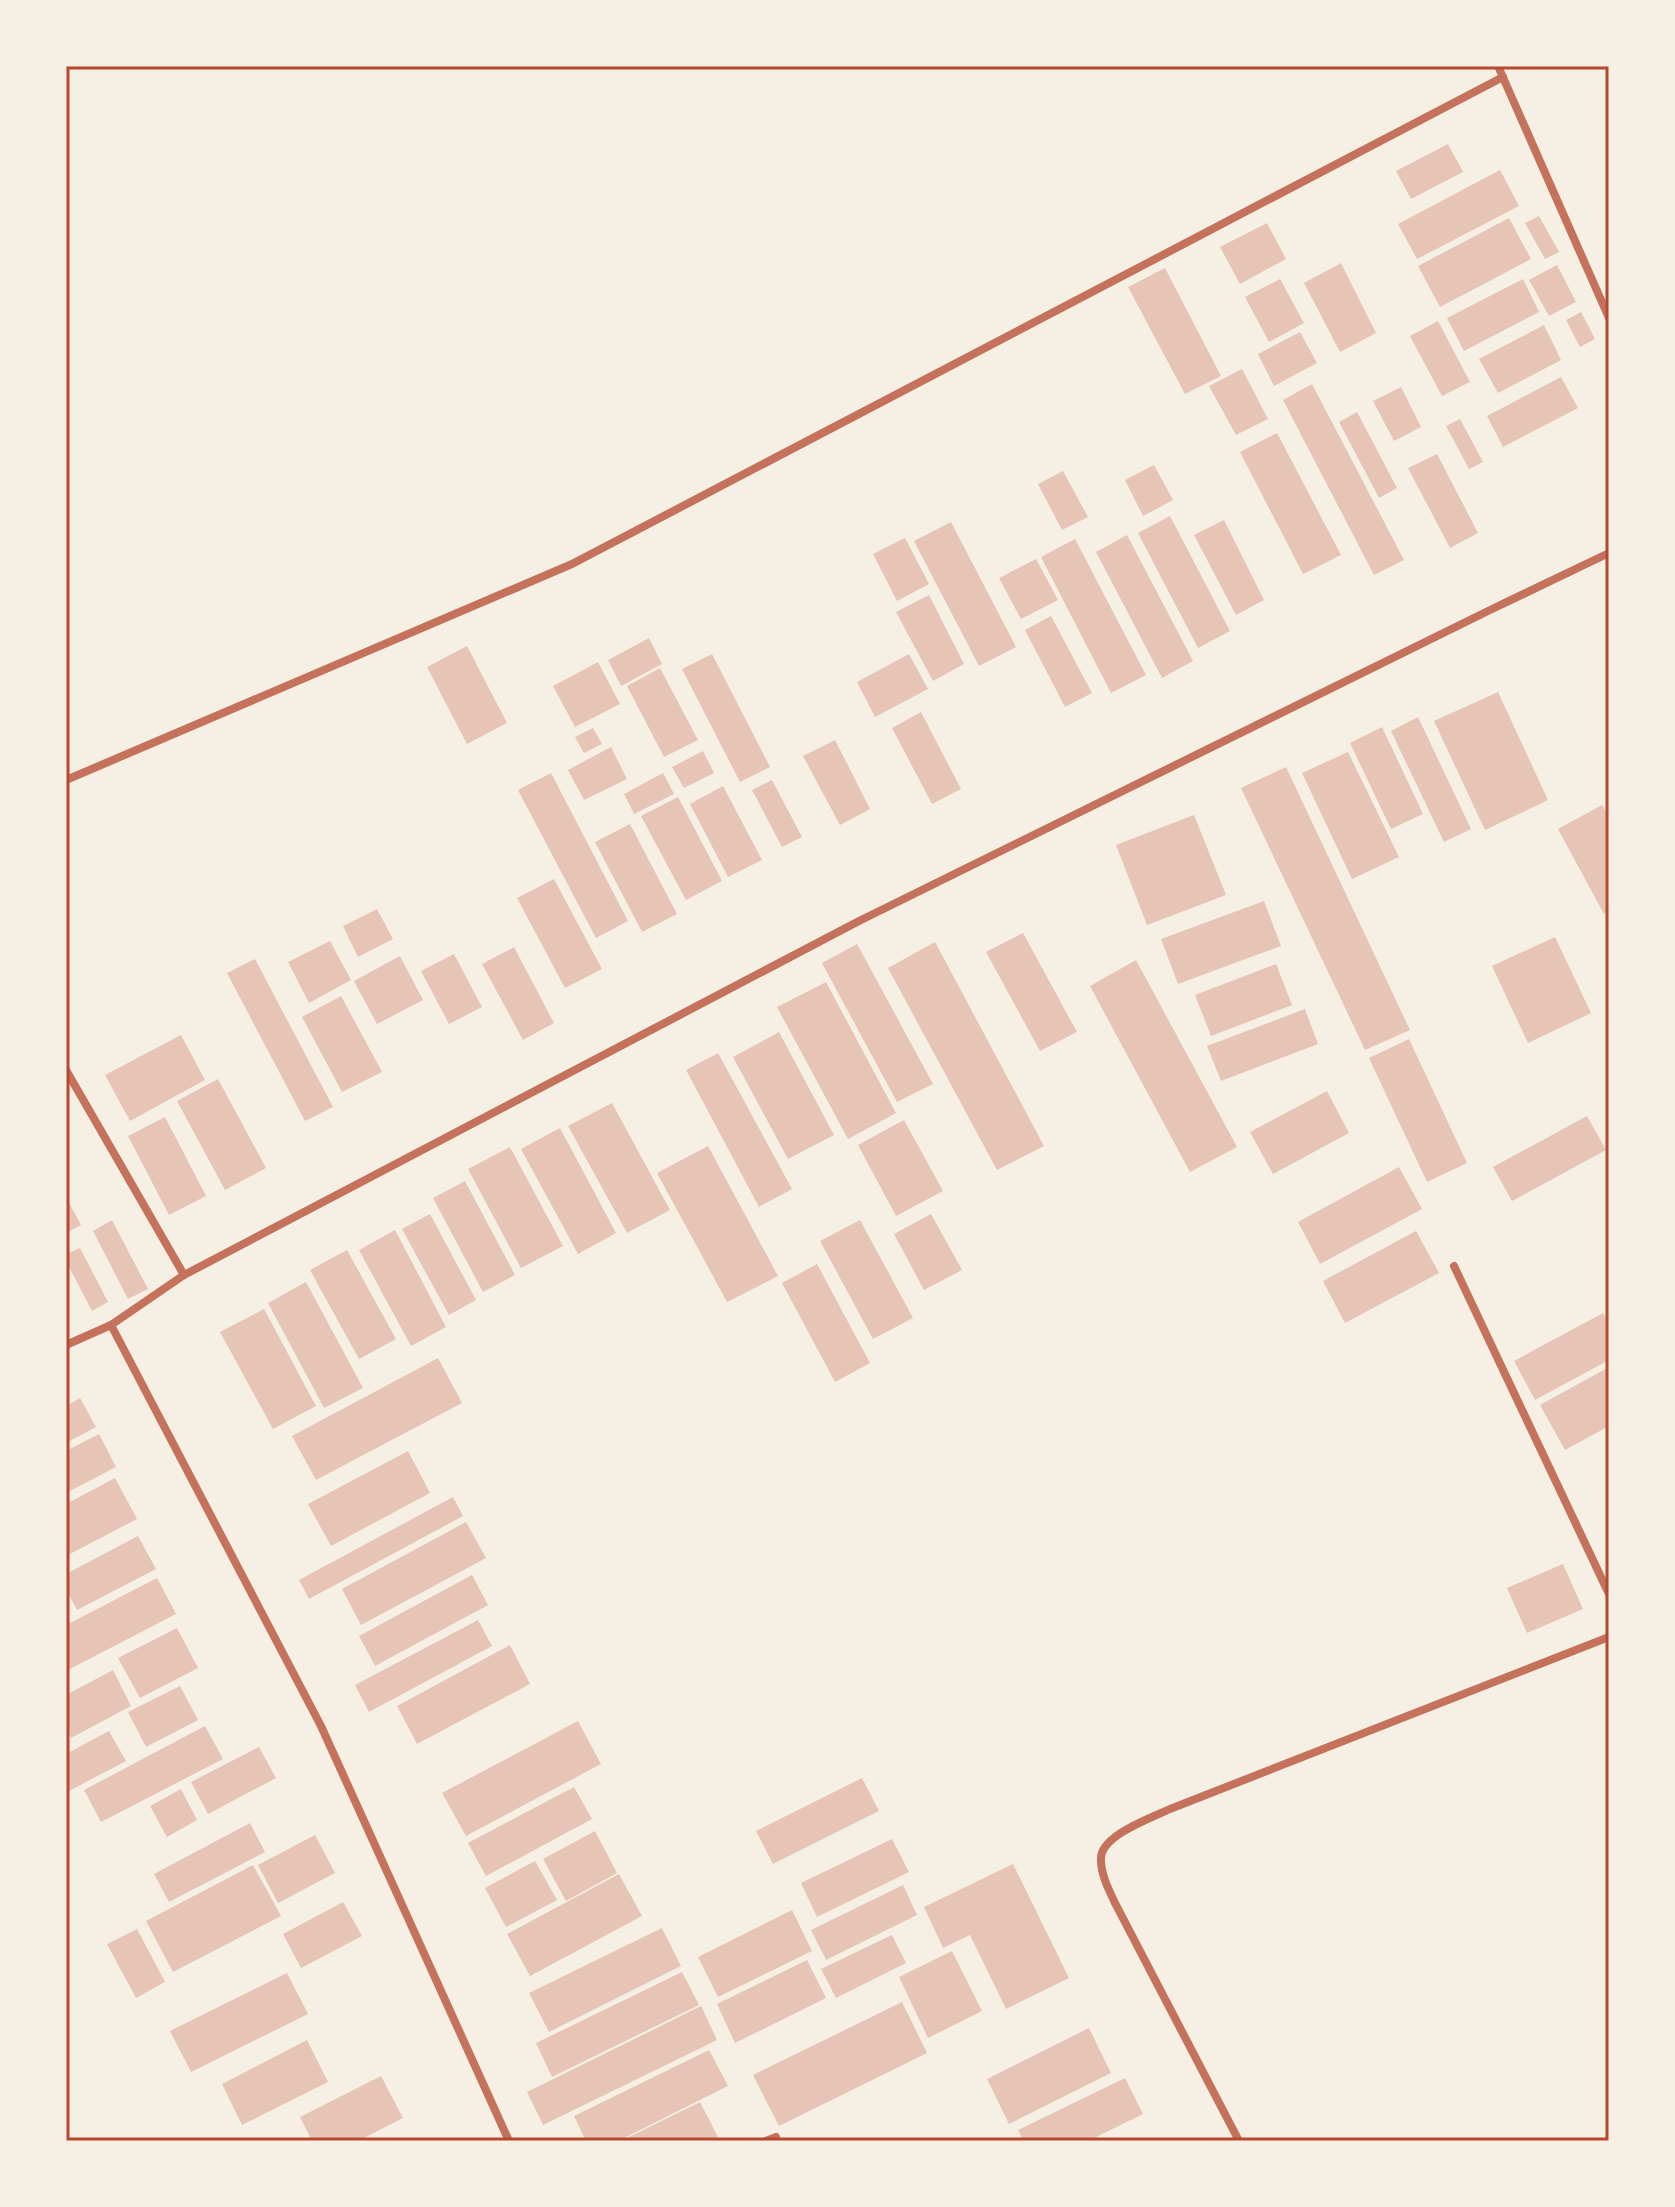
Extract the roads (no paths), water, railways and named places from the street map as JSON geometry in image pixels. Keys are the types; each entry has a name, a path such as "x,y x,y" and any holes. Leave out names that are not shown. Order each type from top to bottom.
{"street":[{"path":"1498,66 1609,318"},
{"path":"66,780 572,564 1503,77"},
{"path":"66,1345 111,1325 184,1275 859,921 1609,553"},
{"path":"66,1070 184,1275"},
{"path":"1454,1266 1609,1594"},
{"path":"111,1325 321,1726 509,2141"},
{"path":"1239,2141 1115,1903 1100,1857 1106,1844 1124,1830 1170,1809 1609,1637"},
{"path":"766,2141 776,2137"}]}
